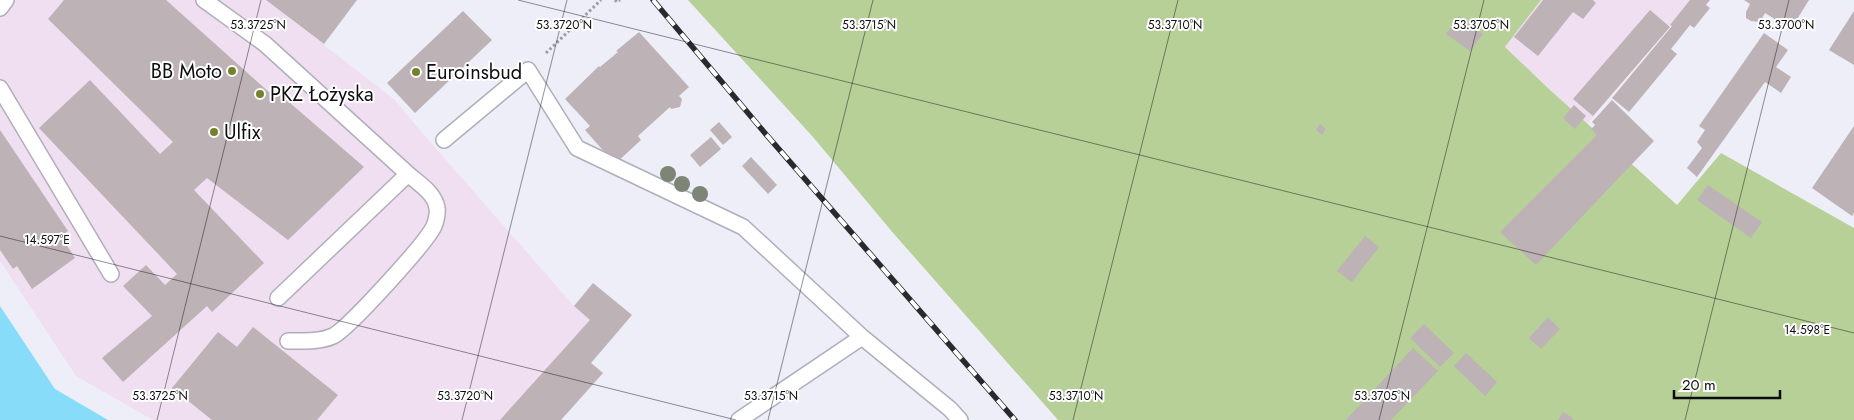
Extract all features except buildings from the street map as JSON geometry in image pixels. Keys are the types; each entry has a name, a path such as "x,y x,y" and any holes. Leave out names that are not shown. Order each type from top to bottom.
{"lane":[{"path":"0,8 6,0"},
{"path":"204,0 265,44 432,196 437,208 435,225 424,242 335,336 322,340 288,341"},
{"path":"444,140 528,70 577,148 743,227 862,337 950,409 960,420"},
{"path":"0,88 111,274"},
{"path":"278,298 408,174"},
{"path":"739,420 862,337"}],"path":[{"path":"528,70 602,0"},
{"path":"615,0 617,2 620,0"}],"shaded area":[{"path":"0,0 266,0 395,100 574,306 612,338 591,363 603,373 561,420 153,420 76,376 0,261"},
{"path":"1541,0 1690,0 1670,27 1587,124 1505,47"}],"green space":[{"path":"688,0 1541,0 1505,47 1677,205 1721,153 1854,228 1854,420 1058,420 894,234 813,137"}],"water":[{"path":"0,306 55,389 108,420 0,420"}],"railway":[{"path":"653,0 764,132 1015,420"}],"place":[{"name":"BB Moto","path":"232,71"},
{"name":"Euroinsbud","path":"416,72"},
{"name":"PKZ Łożyska","path":"260,94"},
{"name":"Ulfix","path":"214,132"}]}
